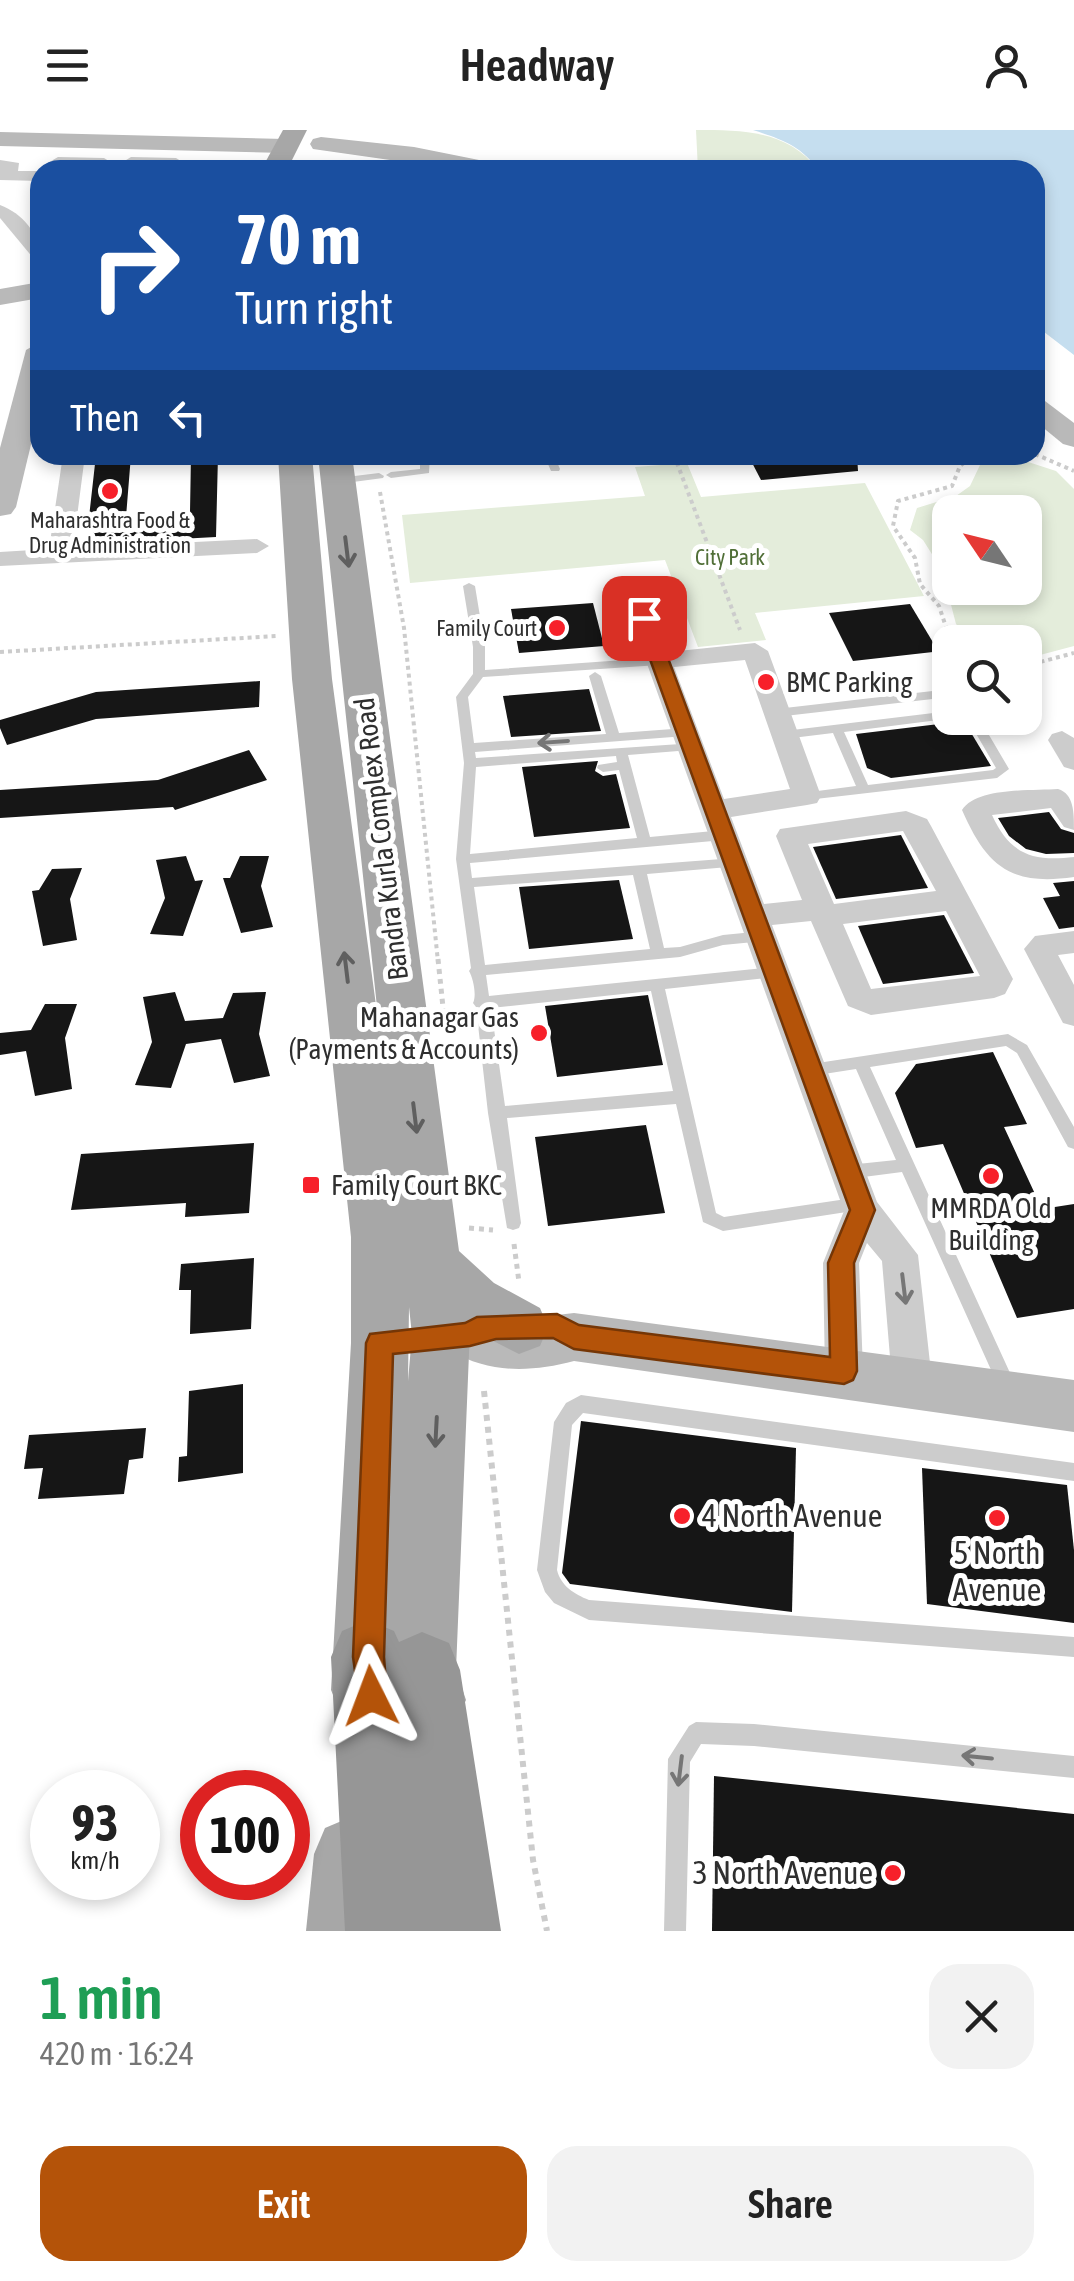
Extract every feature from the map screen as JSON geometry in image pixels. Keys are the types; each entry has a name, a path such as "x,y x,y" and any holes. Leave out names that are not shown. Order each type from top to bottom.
{"highway":[{"path":"387,1931 395,1664"},
{"path":"395,1664 458,1931"}],"main road":[{"name":"Bandra Kurla Complex Road","path":"295,465 312,679 378,1237 461,1330"},
{"name":"Bandra Kurla Complex Road","path":"344,1931 461,1330 364,473"},
{"name":"Bandra Kurla Complex Road","path":"395,1664 495,1931"}],"street":[{"path":"319,149 379,151 449,160"},
{"path":"4,158 283,150"},
{"path":"175,160 283,150"},
{"path":"4,158 89,160"},
{"path":"4,158 30,171"},
{"path":"0,210 14,218 30,241"},
{"path":"0,297 30,292"},
{"path":"1045,417 1074,438"},
{"path":"0,507 30,422"},
{"path":"60,556 73,465"},
{"path":"0,559 257,546"},
{"path":"724,836 807,796 756,651 661,665 724,836 760,926 861,1207 900,1254 912,1381"},
{"path":"1074,820 1058,798 976,810 1001,857 1037,872 1074,867"},
{"path":"906,821 917,826 997,980 994,986 872,1003 864,1000 823,917 790,836 906,821"},
{"path":"760,926 955,899"},
{"path":"1074,942 1046,944 1039,949 1074,1014"},
{"path":"844,1371 841,1263 861,1207"},
{"path":"461,1330 552,1344 574,1337 844,1371 1074,1406"}],"lane":[{"path":"364,473 425,471 427,465"},
{"path":"553,465 555,469"},
{"path":"469,586 479,647 479,674"},
{"path":"633,586 661,665"},
{"path":"513,1223 466,883 469,756 462,697 479,674 661,665"},
{"path":"468,685 595,676 661,665"},
{"path":"595,676 614,738"},
{"path":"780,724 932,695"},
{"path":"780,724 838,729 932,718"},
{"path":"838,729 864,790"},
{"path":"807,796 998,774 1003,769 983,735"},
{"path":"469,756 614,738 688,740"},
{"path":"602,768 688,740"},
{"path":"469,756 623,759"},
{"path":"623,759 638,837"},
{"path":"464,859 638,837 724,836"},
{"path":"466,883 640,870 724,836"},
{"path":"640,870 658,954"},
{"path":"476,971 658,954 760,926"},
{"path":"480,1003 776,972"},
{"path":"657,984 709,1217 723,1224 861,1207"},
{"path":"811,1070 1008,1040 1022,1049 1074,1142"},
{"path":"860,1062 1012,1396"},
{"path":"496,1112 682,1097"},
{"path":"848,1172 907,1165"},
{"path":"1074,1472 582,1404 572,1409 563,1422 547,1570 550,1585 566,1602 589,1610 1074,1647"},
{"path":"675,1931 680,1759 696,1733 754,1735 1074,1767"}],"path":[{"path":"1045,458 1074,471"},
{"path":"678,465 748,652"},
{"path":"946,625 939,606 920,584 915,558 893,526 893,511 898,501 952,486 961,465"},
{"path":"364,473 404,628 446,1034"},
{"path":"0,652 291,635"},
{"path":"1042,661 1074,653"},
{"path":"450,1245 533,1860 547,1931"}],"green space":[{"path":"696,130 763,135 793,147 809,160 698,160"},
{"name":"City Park","path":"688,465 701,497 865,483 924,596 755,613 766,640 698,647 665,560 410,583 402,515 645,496 635,467"},
{"path":"980,465 1037,465 1056,471 1074,489 1074,646 1042,654 1042,625 956,624 951,605 1042,605 1042,495 957,495 970,486"},
{"path":"932,503 932,554 910,530 917,508"}],"water":[{"path":"753,130 1074,130 1074,355 1045,333 1045,160 810,160 781,140"}],"building":[{"name":"Maharashtra Food & Drug Administration","path":"95,465 130,465 126,517 190,512 191,465 218,465 216,537 86,544"},
{"path":"753,465 858,465 858,471 761,480"},
{"name":"Family Court","path":"593,603 604,646 519,653 511,609"},
{"path":"910,604 932,641 932,652 853,661 829,613"},
{"path":"260,681 259,707 96,719 7,745 0,728 0,720 96,692"},
{"path":"589,689 601,731 511,737 503,696"},
{"path":"932,725 932,735 972,735 991,766 891,778 867,768 856,734"},
{"path":"249,750 267,780 175,810 173,807 0,818 0,790 158,780"},
{"path":"598,761 595,771 603,776 616,774 630,828 534,837 522,767"},
{"path":"1049,812 1061,829 1074,833 1074,853 1046,854 1026,849 1009,836 998,818"},
{"path":"901,835 928,888 836,899 813,847"},
{"path":"186,856 195,881 203,880 183,936 150,934 165,898 156,860"},
{"path":"240,856 269,856 261,886 273,927 241,933 223,878 230,878"},
{"path":"82,868 70,899 77,940 43,946 32,891 39,890 52,869"},
{"path":"619,880 633,939 529,949 519,887"},
{"path":"1074,881 1074,927 1059,929 1043,898 1060,896 1053,883"},
{"path":"944,915 974,973 883,984 858,926"},
{"path":"175,992 185,1021 223,1018 233,993 266,992 259,1034 270,1076 234,1083 221,1039 186,1044 171,1088 135,1085 152,1042 143,997"},
{"path":"648,995 663,1065 557,1077 545,1006"},
{"path":"45,1004 77,1004 65,1038 72,1089 35,1096 26,1051 0,1055 0,1033 31,1030"},
{"name":"MMRDA Old Building","path":"993,1052 1027,1124 1004,1127 1042,1209 1074,1204 1074,1309 1017,1318 943,1144 916,1148 895,1093 916,1064"},
{"path":"646,1125 665,1213 548,1226 535,1137"},
{"path":"254,1143 249,1213 185,1217 186,1203 71,1210 81,1154"},
{"path":"254,1258 251,1329 190,1334 191,1290 179,1290 181,1264"},
{"path":"243,1384 243,1473 178,1482 179,1457 187,1456 189,1391"},
{"name":"4 North Avenue","path":"581,1421 796,1448 792,1612 570,1584 562,1573"},
{"path":"146,1428 143,1458 129,1460 124,1494 38,1499 43,1468 24,1469 29,1435"},
{"name":"5 North Avenue","path":"922,1468 1067,1485 1074,1550 1074,1623 927,1604"},
{"name":"3 North Avenue","path":"714,1776 1074,1814 1074,1931 712,1931"}],"place":[{"name":"Maharashtra Food & Drug Administration","path":"110,491"},
{"name":"Family Court","path":"557,628"},
{"name":"BMC Parking","path":"766,682"},
{"name":"Mahanagar Gas (Payments & Accounts)","path":"539,1033"},
{"name":"MMRDA Old Building","path":"991,1176"},
{"name":"Family Court BKC","path":"311,1185"},
{"name":"4 North Avenue","path":"682,1516"},
{"name":"5 North Avenue","path":"997,1518"},
{"name":"3 North Avenue","path":"893,1873"}],"route":[{"path":"371,1696 368,1657 380,1343 470,1334 477,1329 496,1327 557,1326 574,1337 844,1371 841,1263 862,1210 644,618"}]}
